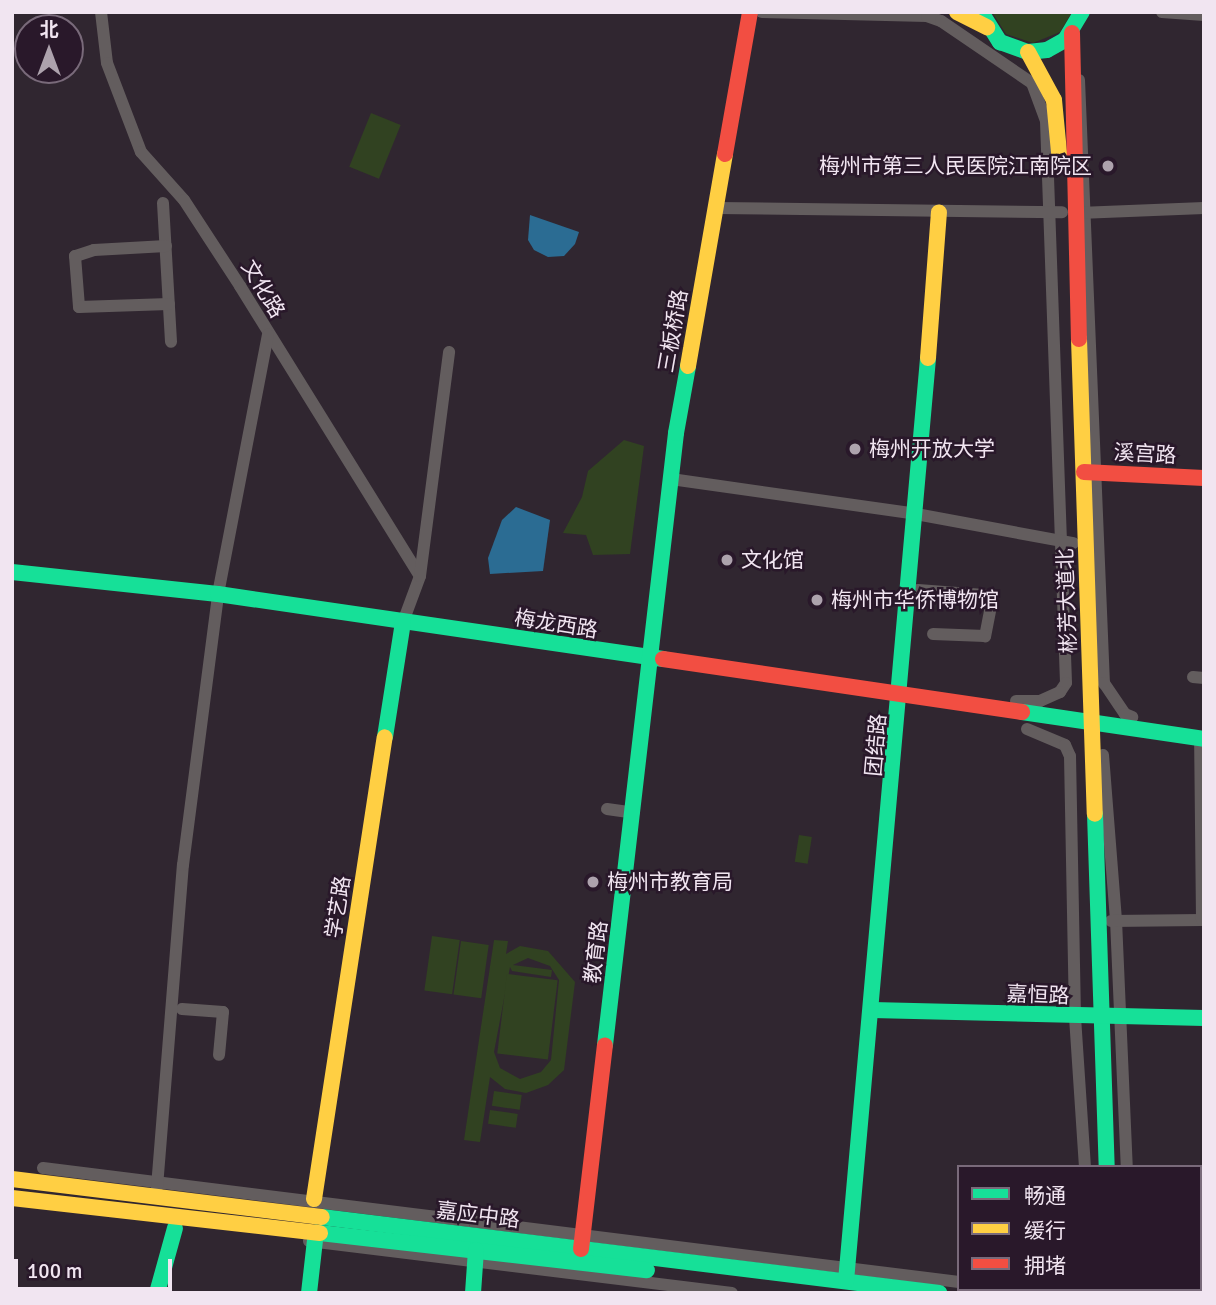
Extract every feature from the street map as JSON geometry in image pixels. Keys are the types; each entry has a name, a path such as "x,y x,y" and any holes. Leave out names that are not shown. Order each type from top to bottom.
{"main road":[{"name":"三板桥路","path":"650,659 671,479 750,12"},
{"path":"957,12 984,20 1000,42 1028,52 1056,46 1077,23 1097,12"},
{"name":"彬芳大道北","path":"1077,23 1068,213 1067,542 1085,722 1098,921 1089,1017 1107,1165"},
{"name":"彬芳大道北","path":"1028,52 1054,100 1059,120 1090,472 1085,722 1089,1017 1096,1165"},
{"name":"团结路","path":"843,1281 872,1010 901,696 939,212"},
{"name":"溪宫路","path":"1090,472 1204,478"},
{"name":"梅龙西路","path":"12,572 218,594 1202,738"},
{"name":"学艺路","path":"314,1199 403,622"},
{"name":"教育路","path":"582,1243 650,659"},
{"name":"嘉恒路","path":"872,1010 1204,1018"},
{"name":"嘉应中路","path":"15,1177 157,1189 582,1243 939,1293"},
{"name":"嘉应中路","path":"12,1198 476,1256 843,1281"},
{"path":"157,1293 175,1228"},
{"path":"309,1293 315,1237"},
{"path":"472,1293 476,1256"}],"street":[{"name":"文化路","path":"101,12 107,63 141,152 184,200 420,576"},
{"path":"762,12 927,16 1032,83 1046,121 1068,213"},
{"path":"1162,12 1204,15"},
{"path":"1068,213 1079,80"},
{"path":"163,203 171,342"},
{"path":"716,208 1068,213 1204,208"},
{"path":"166,246 94,250 75,256 79,307 169,304"},
{"path":"157,1189 183,865 218,594 268,335"},
{"path":"403,622 420,576 449,352"},
{"path":"1090,472 1104,683 1125,714 1132,717"},
{"path":"671,479 916,514 1067,542 1066,683 1060,692 1040,701 1016,701"},
{"path":"918,590 984,595 991,606 985,636 933,634"},
{"path":"1027,729 1065,746 1070,755 1089,1017 1085,1165"},
{"path":"1098,921 1202,920 1202,738"},
{"path":"1103,755 1116,920 1127,1165"},
{"path":"607,809 634,813"},
{"path":"182,1009 223,1012 219,1055"},
{"path":"43,1168 157,1189 314,1199 582,1243"},
{"path":"31,1208 315,1237"},
{"path":"476,1256 732,1293"},
{"path":"843,1281 957,1282"}],"green space":[{"path":"992,12 1072,12 1060,32 1033,43 1006,34"},
{"path":"371,113 401,125 379,179 349,167"},
{"path":"624,440 644,446 630,554 593,555 586,535 563,533 582,497 588,471"},
{"path":"799,835 812,837 808,864 795,862"},
{"path":"432,936 460,940 452,994 424,990"},
{"path":"494,940 508,941 506,954 520,946 548,951 575,982 564,1070 548,1085 526,1093 505,1089 490,1077 480,1142 464,1140","holes":["528,958 550,966 559,980 551,1060 541,1072 520,1079 500,1068 494,1052 510,967 512,971 551,977 552,970 513,965"]},
{"path":"461,941 489,945 481,998 453,994"},
{"path":"507,974 558,980 548,1060 497,1053"},
{"path":"494,1091 522,1095 520,1110 492,1106"},
{"path":"490,1110 518,1114 516,1128 488,1124"}],"water":[{"path":"530,215 579,232 575,244 564,256 548,257 534,250 528,240"},
{"path":"516,507 550,520 543,571 490,574 488,558 502,520"}],"traffic: fast":[{"path":"981,12 1000,42 1028,52 1047,50 1065,40 1082,12"},
{"path":"846,1281 928,358"},
{"path":"605,1045 676,433 688,366"},
{"path":"12,572 218,594 663,659"},
{"path":"385,737 403,622"},
{"path":"1022,712 1204,739"},
{"path":"1095,814 1107,1165"},
{"path":"872,1010 1204,1018"},
{"path":"322,1217 939,1293"},
{"path":"157,1293 175,1228"},
{"path":"309,1293 316,1232"},
{"path":"320,1233 647,1270"},
{"path":"473,1293 476,1250"},
{"path":"1018,1293 1024,1291"}],"traffic: slow":[{"path":"957,12 987,27"},
{"path":"1028,52 1054,100 1060,162"},
{"path":"688,366 725,154"},
{"path":"928,358 939,212"},
{"path":"1079,339 1095,814"},
{"path":"314,1199 385,737"},
{"path":"12,1179 322,1217"},
{"path":"12,1198 320,1233"}],"traffic: jam":[{"path":"725,154 750,12"},
{"path":"1072,33 1079,339"},
{"path":"1084,472 1204,478"},
{"path":"663,659 1022,712"},
{"path":"581,1249 605,1045"}],"place":[{"name":"梅州市第三人民医院江南院区","path":"1108,166"},
{"name":"梅州开放大学","path":"855,449"},
{"name":"文化馆","path":"727,560"},
{"name":"梅州市华侨博物馆","path":"817,600"},
{"name":"梅州市教育局","path":"593,882"}]}
